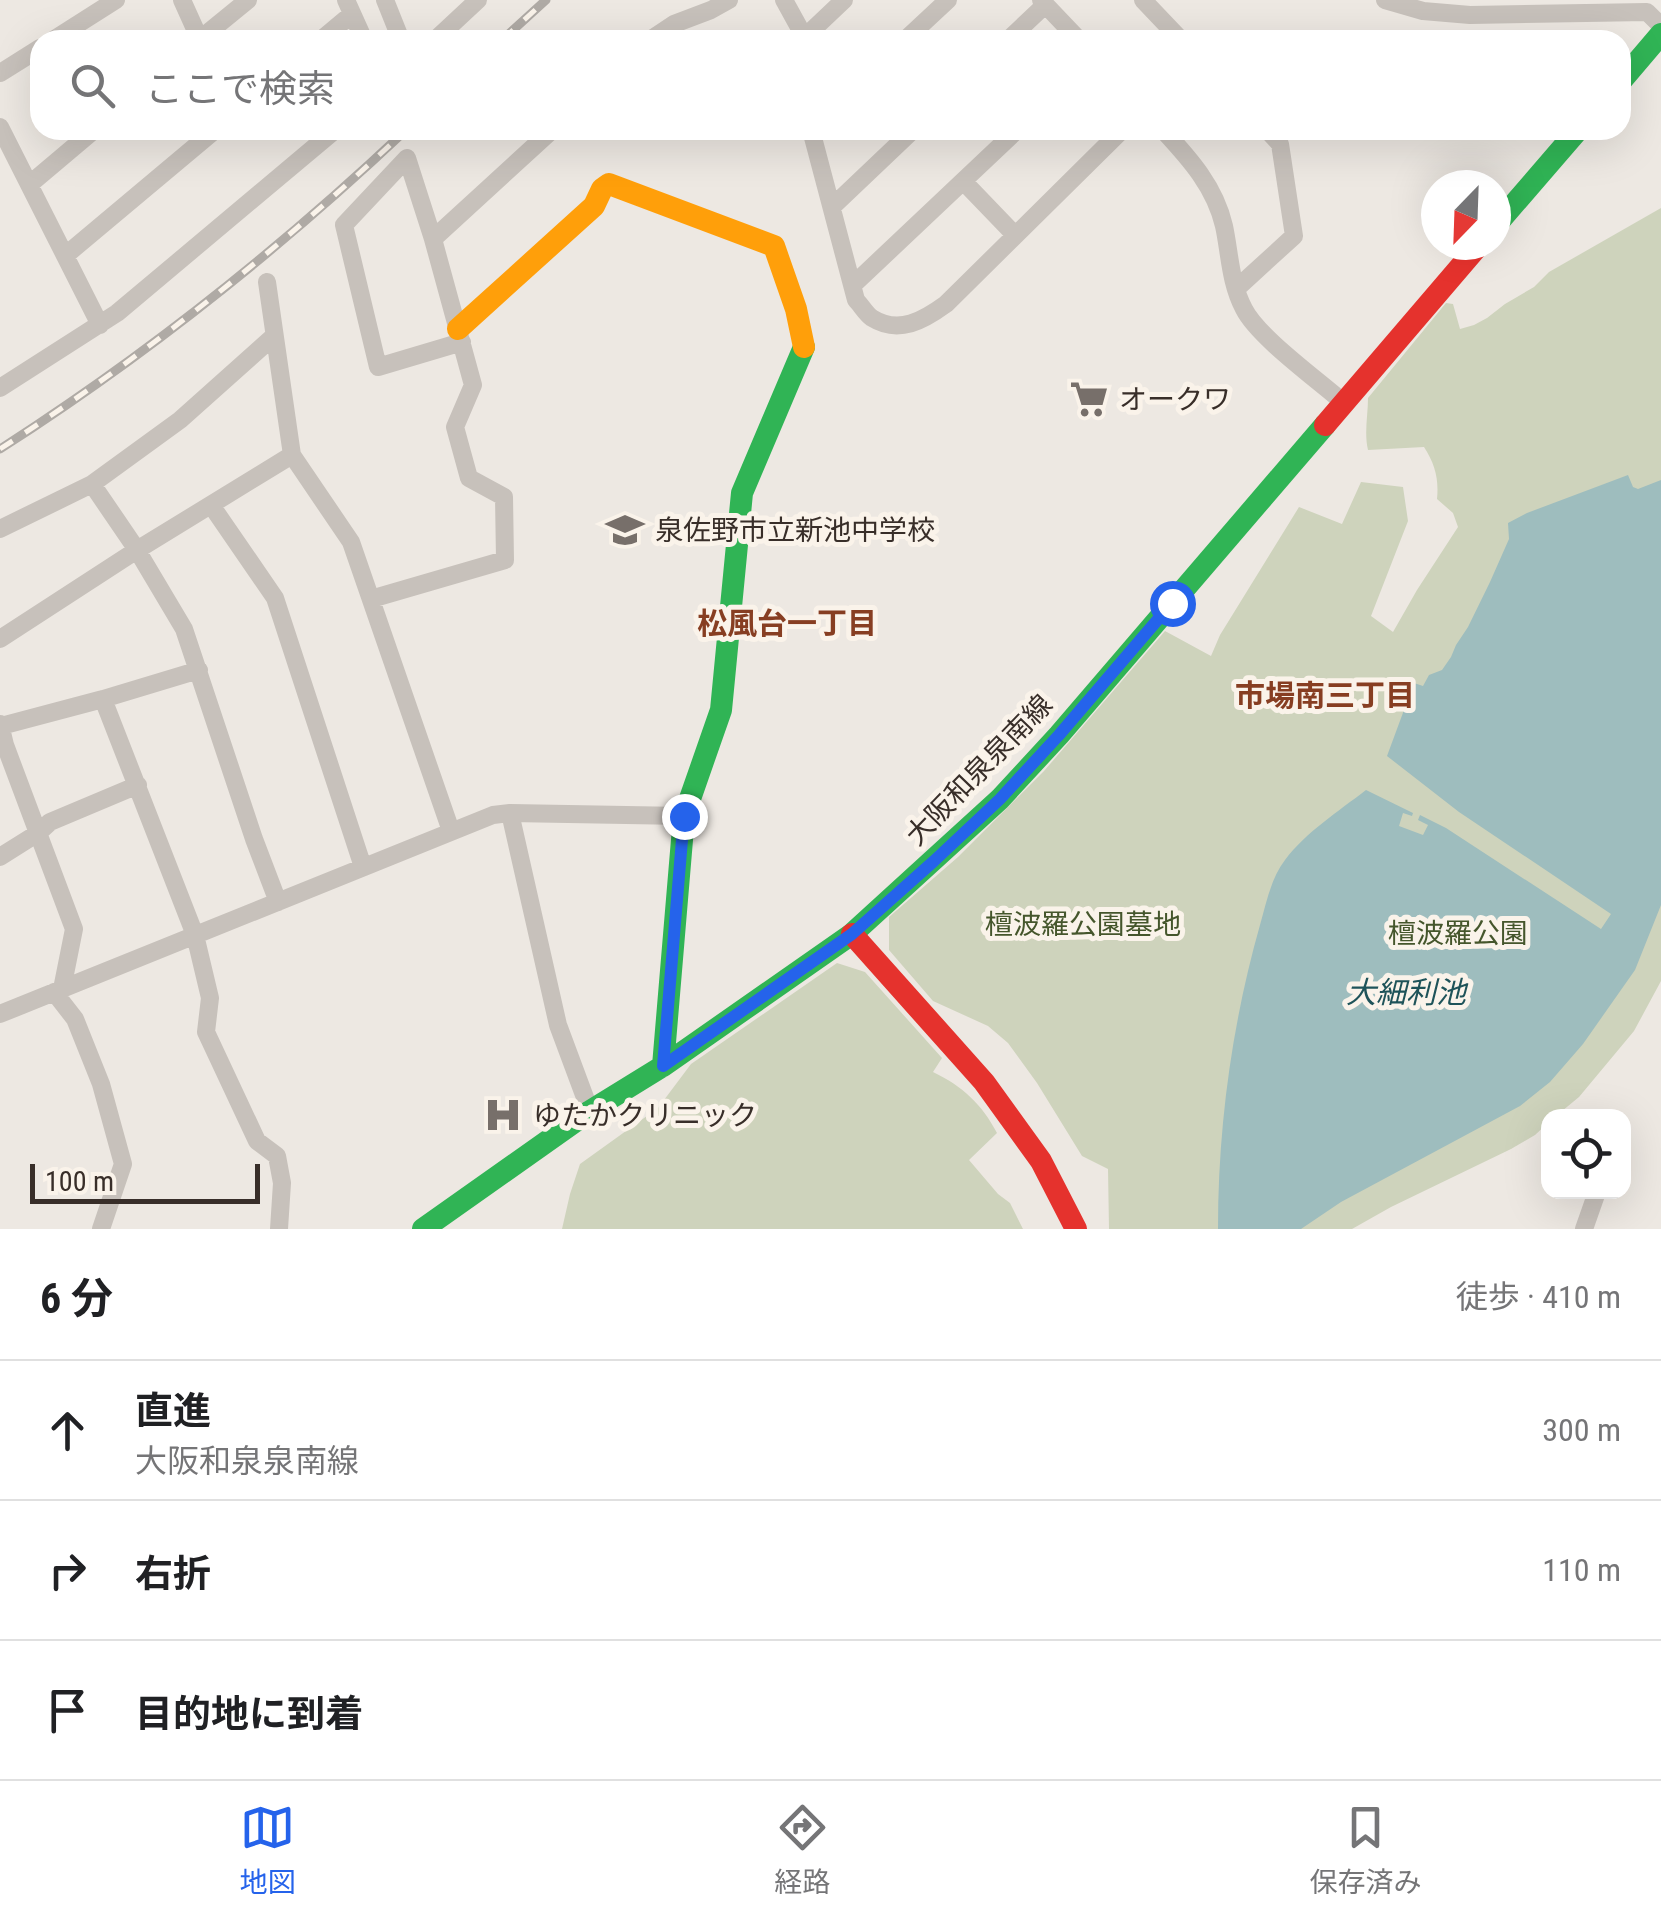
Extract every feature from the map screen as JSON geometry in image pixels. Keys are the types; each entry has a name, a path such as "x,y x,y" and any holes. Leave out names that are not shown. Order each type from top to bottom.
{"main road":[{"path":"1631,68 1661,34"},
{"path":"1511,208 1569,140"},
{"path":"460,336 594,206 609,184 774,246 796,309 804,346 742,492 721,710 684,816 663,1066"},
{"name":"大阪和泉泉南線","path":"423,1229 852,934 1000,799 1466,260"},
{"path":"852,934 984,1082 1041,1161 1076,1229"}],"street":[{"path":"69,30 116,0"},
{"path":"182,0 195,30"},
{"path":"211,30 248,0"},
{"path":"385,0 397,30"},
{"path":"446,30 478,0"},
{"path":"665,30 729,0"},
{"path":"784,0 801,30"},
{"path":"814,30 844,0"},
{"path":"916,30 948,0"},
{"path":"1143,0 1172,30"},
{"path":"1385,0 1422,11 1470,15 1647,12 1661,26"},
{"path":"1017,30 1043,2 1070,30"},
{"path":"329,30 349,7 359,30"},
{"path":"0,73 30,54"},
{"path":"0,127 100,325"},
{"path":"30,184 82,140"},
{"path":"66,256 203,140"},
{"path":"0,388 100,325 169,272 323,140"},
{"path":"432,239 541,140"},
{"path":"815,140 856,300 872,318 893,326 910,325 946,304 1112,140"},
{"path":"832,206 902,140"},
{"path":"853,285 1006,140"},
{"path":"1172,140 1199,170 1214,196 1244,310 1257,328 1344,403"},
{"path":"1236,289 1294,236 1280,144 1276,140"},
{"path":"372,599 505,560 504,497 468,478 455,427 473,384 460,336 432,239 407,158 344,225 378,367 460,336"},
{"path":"963,180 1016,234"},
{"path":"267,282 292,455 351,542 451,832"},
{"path":"0,529 92,484 180,420 274,336"},
{"path":"0,639 292,455"},
{"path":"92,484 184,629 278,902"},
{"path":"211,504 275,598 364,867"},
{"path":"100,1229 123,1164 101,1084 75,1019 58,991 74,929 3,746 0,725 199,670"},
{"path":"104,699 195,935 210,998 206,1032 257,1140 277,1156 282,1183 279,1229"},
{"path":"0,856 50,822 138,786"},
{"path":"510,813 558,1025 590,1111"},
{"path":"0,1014 493,815 684,816"},
{"path":"1584,1229 1595,1199"}],"green space":[{"name":"檀波羅公園","path":"1661,208 1661,981 1634,1031 1579,1097 1564,1109 1541,1109 1541,1129 1535,1135 1352,1229 1109,1229 1108,1169 1082,1156 1008,1043 988,1026 933,1001 889,950 889,917 958,857 1044,771 1165,631 1211,656 1299,507 1342,524 1361,482 1403,487 1408,521 1371,616 1393,632 1458,527 1453,513 1437,499 1435,472 1424,447 1368,450 1368,398 1446,303 1453,304 1460,329 1474,325 1534,287 1549,272"},
{"path":"837,963 865,972 942,1058 933,1072 962,1090 985,1113 997,1133 969,1160 1010,1203 1023,1229 562,1229 580,1164 658,1108 691,1064"}],"water":[{"name":"大細利池","path":"1628,475 1638,489 1661,480 1661,905 1635,970 1583,1044 1550,1082 1520,1106 1341,1202 1301,1229 1218,1229 1228,1076 1250,962 1276,875 1293,850 1323,822 1366,790 1413,813 1403,813 1399,826 1423,835 1428,825 1418,820 1420,815 1446,828 1601,929 1611,914 1459,812 1387,756 1414,683 1423,686 1429,675 1442,670 1468,627 1509,539 1508,523"}],"railway":[{"path":"513,30 546,0"},
{"path":"0,449 107,377 210,299 310,217 395,140"}],"traffic: fast":[{"path":"1631,69 1661,34"},
{"path":"1511,208 1569,140"},
{"path":"663,1066 684,816 721,710 742,493 804,347"},
{"path":"423,1229 852,934 1000,799 1325,425"}],"traffic: slow":[{"path":"458,329 594,206 609,184 774,246 796,309 804,347"}],"traffic: jam":[{"path":"1325,425 1466,260"},
{"path":"852,934 984,1082 1041,1161 1076,1229"}],"place":[{"name":"オークワ","path":"1089,399"},
{"name":"泉佐野市立新池中学校","path":"625,530"},
{"name":"ゆたかクリニック","path":"503,1115"}],"district":[{"name":"松風台一丁目","path":"787,623"},
{"name":"市場南三丁目","path":"1325,695"}],"route":[{"path":"684,816 663,1066 852,934 934,861 1000,799 1172,603"}],"park label":[{"name":"檀波羅公園墓地","path":"1083,924"}]}
